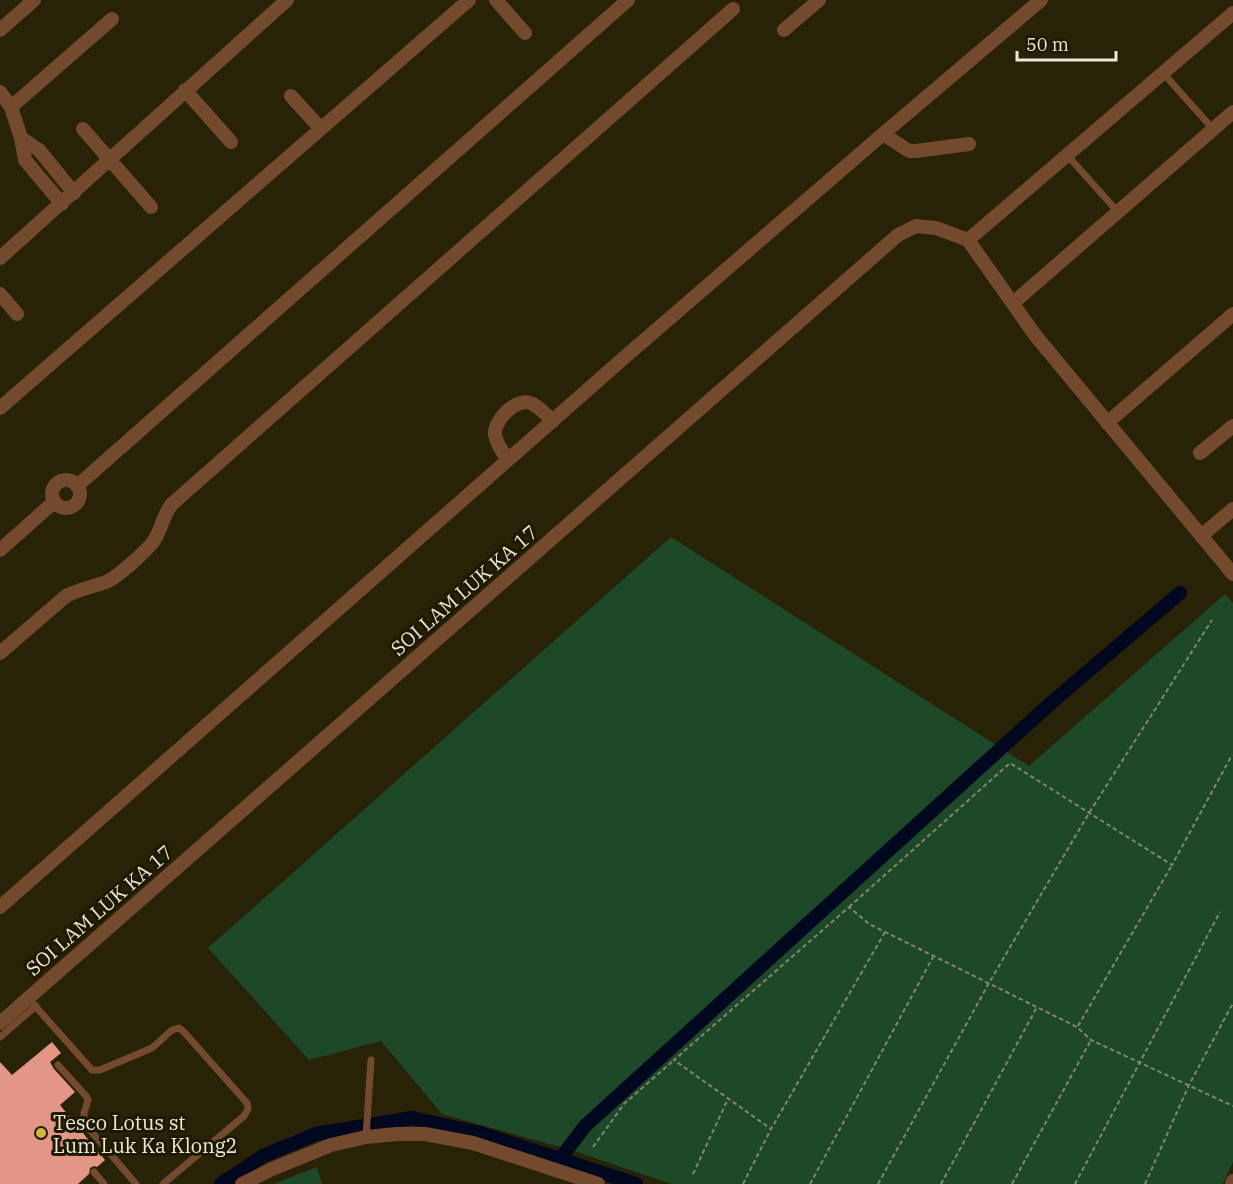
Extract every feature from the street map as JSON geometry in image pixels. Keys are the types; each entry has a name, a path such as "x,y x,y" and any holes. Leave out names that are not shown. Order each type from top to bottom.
{"street":[{"path":"0,30 34,0"},
{"path":"0,258 287,0"},
{"path":"0,408 469,0"},
{"path":"496,0 525,33"},
{"path":"0,550 54,502 59,507 65,508 76,503 80,498 77,486 628,0"},
{"path":"784,30 819,0"},
{"path":"0,907 713,280 1041,0"},
{"path":"0,653 66,596 116,577 155,539 164,515 172,504 733,9"},
{"path":"1233,13 968,240 1035,335 1233,574"},
{"path":"11,107 112,19"},
{"path":"185,90 231,142"},
{"path":"0,92 11,107 25,160 62,204"},
{"path":"291,96 321,129"},
{"path":"1013,303 1233,112"},
{"path":"83,129 151,207"},
{"path":"883,134 909,151 969,144"},
{"path":"21,138 39,150 74,193"},
{"name":"SOI LAM LUK KA 17","path":"0,1023 32,1002 898,235 916,226 936,228 968,240"},
{"path":"0,294 17,314"},
{"path":"1107,423 1233,314"},
{"path":"508,460 495,438 495,429 498,420 508,411 518,403 528,402 534,404 553,421"},
{"path":"1200,453 1233,426"},
{"path":"1201,536 1233,509"},
{"path":"242,1184 301,1156 366,1133 425,1134 452,1138 598,1184"}],"lane":[{"path":"1163,73 1213,129"},
{"path":"1067,155 1118,212"},
{"path":"0,1037 32,1002 92,1070 100,1070 152,1048 172,1030 181,1029 247,1103 248,1109 244,1116 163,1184"},
{"path":"366,1133 371,1060"},
{"path":"58,1065 88,1100 84,1123 136,1184"},
{"path":"94,1172 104,1184"}],"path":[{"path":"878,1184 989,983 1089,813 1212,620"},
{"path":"1077,1027 1172,865 1232,755"},
{"path":"593,1147 624,1104 1010,763 1172,865"},
{"path":"849,907 869,924 1077,1027 1090,1040 1233,1106"},
{"path":"1075,1184 1220,912"},
{"path":"743,1184 771,1129 885,932"},
{"path":"810,1184 933,956"},
{"path":"1145,1184 1189,1085 1233,1003"},
{"path":"941,1184 1037,1007"},
{"path":"1012,1184 1090,1040"},
{"path":"674,1060 771,1129"},
{"path":"693,1174 728,1099"}],"green space":[{"path":"671,537 1029,766 1225,594 1233,603 1233,1162 1223,1184 671,1184 574,1151 442,1114 381,1041 309,1060 208,948"},
{"path":"317,1167 322,1184 273,1184"}],"building":[{"name":"Tesco Lotus st Lum Luk Ka Klong2","path":"52,1042 61,1053 50,1062 75,1092 60,1105 105,1160 97,1167 90,1168 89,1174 78,1184 0,1184 0,1062 12,1075"}],"waterway":[{"path":"560,1159 585,1126 1052,702 1180,593"},
{"path":"221,1184 263,1156 316,1134 412,1118 480,1133 636,1184"}],"place":[{"name":"Tesco Lotus st Lum Luk Ka Klong2","path":"41,1133"}]}
